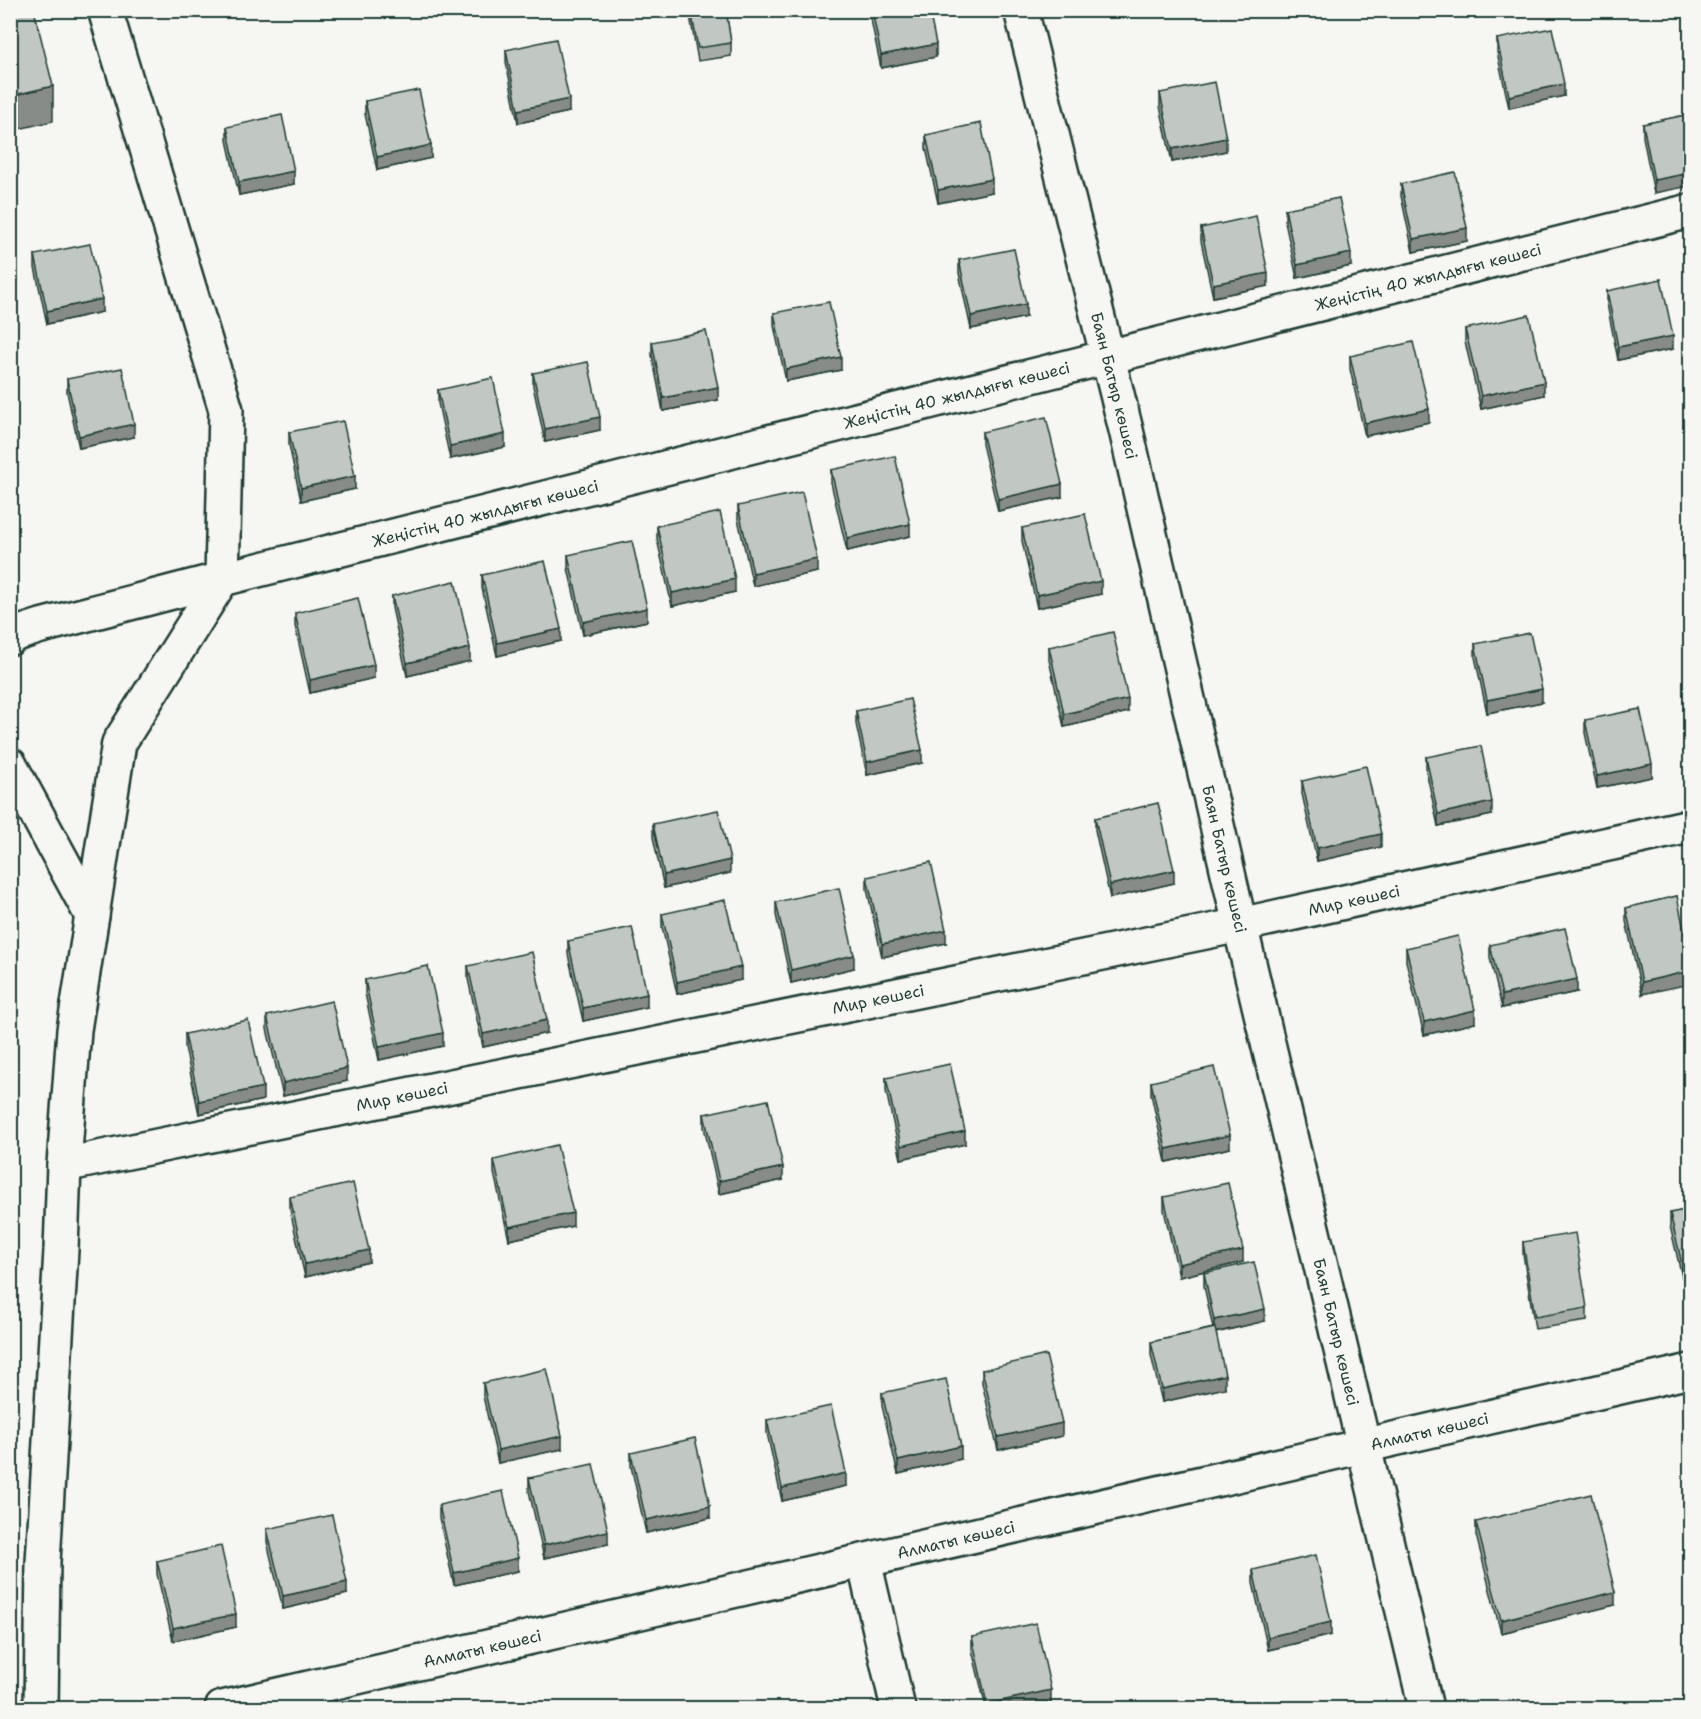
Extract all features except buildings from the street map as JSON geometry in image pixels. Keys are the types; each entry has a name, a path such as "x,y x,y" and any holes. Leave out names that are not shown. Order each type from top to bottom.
{"street":[{"path":"41,1708 43,1562 64,1165 74,1030 92,916 120,743 222,579 226,410 105,10"},
{"name":"Баян Батыр көшесі","path":"1021,10 1126,430 1240,925 1426,1708"},
{"name":"Жеңістің 40 жылдығы көшесі","path":"10,638 41,626 222,579 1690,211"},
{"path":"10,765 92,916"},
{"name":"Мир көшесі","path":"64,1165 1240,925 1690,826"},
{"name":"Алматы көшесі","path":"242,1706 1690,1371"},
{"path":"864,1561 898,1708"}]}
